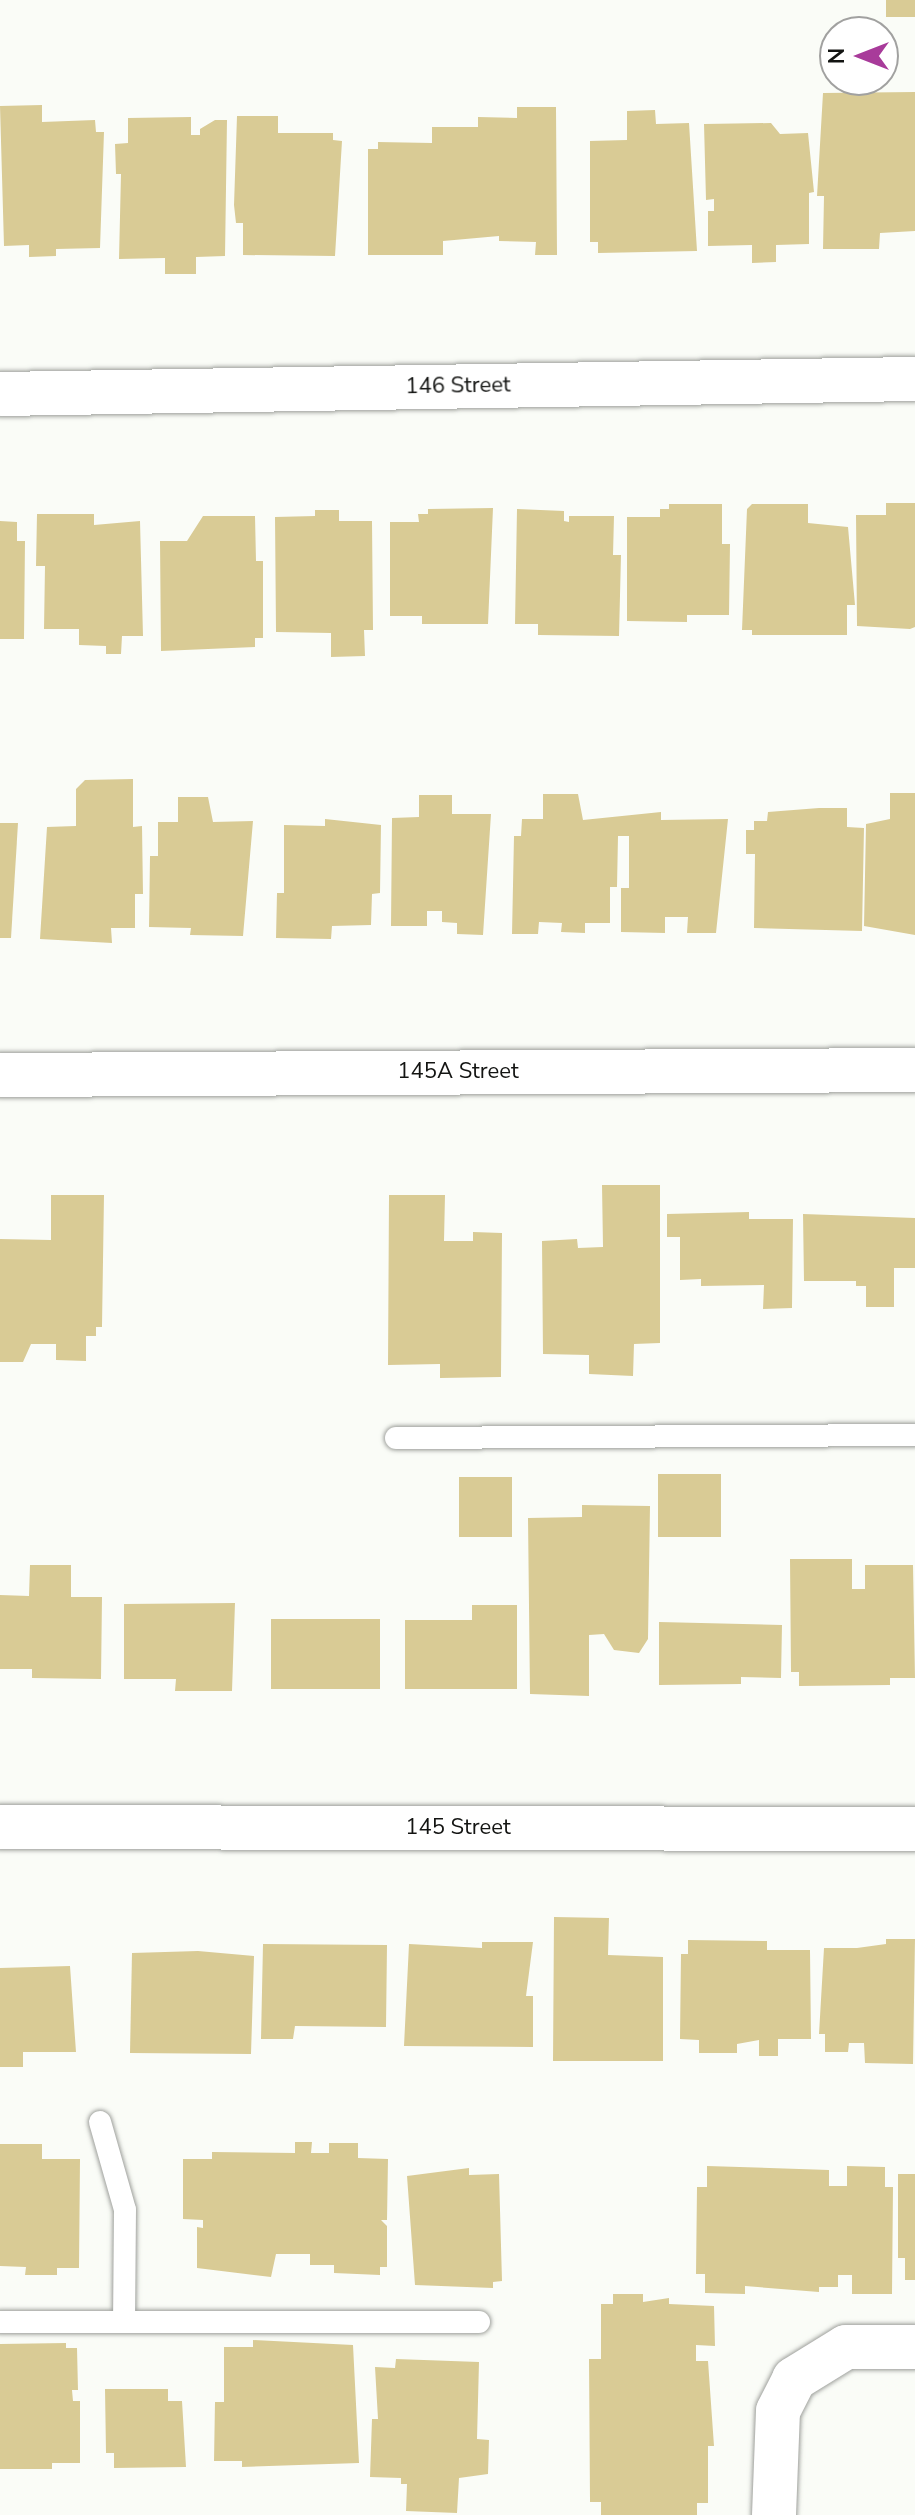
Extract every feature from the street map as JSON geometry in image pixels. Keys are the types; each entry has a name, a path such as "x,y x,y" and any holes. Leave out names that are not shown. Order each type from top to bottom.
{"street":[{"name":"146 Street","path":"0,394 915,379"},
{"name":"145A Street","path":"0,1075 915,1070"},
{"name":"145 Street","path":"0,1827 915,1829"},
{"path":"774,2515 778,2411 794,2379 846,2347 915,2347"}],"lane":[{"path":"396,1438 915,1435"},
{"path":"100,2122 125,2210 124,2322"},
{"path":"0,2322 479,2322"}],"building":[{"path":"886,0 915,0 915,17 886,16"},
{"path":"899,92 915,92 915,231 880,233 879,249 823,249 824,196 817,196 823,96 899,96"},
{"path":"42,105 42,122 95,120 96,132 104,132 100,248 56,249 56,256 29,257 29,245 4,246 0,106"},
{"path":"517,107 556,107 557,255 535,255 536,242 499,241 499,236 443,241 443,255 368,255 368,149 378,149 378,142 432,143 432,127 478,127 478,117 517,118"},
{"path":"655,110 656,124 689,123 697,251 598,253 598,242 590,242 590,141 627,140 627,111"},
{"path":"237,116 278,116 278,133 333,133 333,140 342,141 335,256 243,255 243,223 236,223 234,205"},
{"path":"191,117 191,135 200,135 200,129 215,120 227,120 225,256 196,257 196,274 165,274 165,258 119,259 121,174 116,174 115,144 128,143 128,118"},
{"path":"771,123 780,134 808,133 814,192 809,193 809,244 776,245 776,262 752,263 752,245 708,246 708,211 714,211 714,199 706,200 704,124"},
{"path":"886,503 915,503 915,627 910,629 857,626 856,515 886,515"},
{"path":"669,504 722,504 722,544 730,544 729,615 687,615 687,622 627,621 627,517 660,517 660,509 669,509"},
{"path":"752,504 808,504 808,523 848,527 855,605 847,605 847,635 752,635 752,630 742,630 747,509"},
{"path":"493,508 488,624 422,624 422,616 390,616 390,522 419,522 418,514 428,514 428,509"},
{"path":"517,509 564,511 564,521 569,522 569,516 614,516 613,555 621,555 619,636 538,635 538,624 515,624"},
{"path":"315,510 339,510 339,521 372,521 373,630 364,630 365,656 331,657 331,633 276,632 275,517 315,516"},
{"path":"37,514 94,514 94,525 140,521 143,636 122,636 121,654 106,654 106,646 79,645 79,629 44,629 45,566 36,566"},
{"path":"203,516 255,516 256,561 263,561 263,638 255,638 255,647 161,651 160,541 187,541"},
{"path":"0,521 17,522 17,541 25,541 24,639 0,639"},
{"path":"133,779 133,827 142,826 143,894 135,894 135,928 111,928 112,943 40,939 47,827 76,826 76,789 85,780"},
{"path":"890,793 915,793 915,935 864,926 866,824 890,819"},
{"path":"543,794 578,794 583,820 661,812 661,820 728,819 716,933 687,933 688,917 665,917 665,933 621,932 621,888 629,888 629,836 618,836 617,887 610,887 610,923 585,923 585,933 561,932 562,923 539,922 538,934 512,934 514,836 521,836 522,819 543,819"},
{"path":"419,795 452,795 452,814 491,814 483,935 457,934 457,923 442,922 442,911 427,911 427,926 391,926 392,818 419,817"},
{"path":"178,797 208,797 213,822 253,821 243,936 190,935 191,928 149,927 150,856 158,856 158,822 178,822"},
{"path":"847,808 847,827 864,828 862,931 754,928 755,854 746,854 746,830 754,830 754,821 767,821 768,812"},
{"path":"325,819 381,825 380,893 372,894 371,925 332,926 331,939 276,938 277,893 284,893 284,825 325,826"},
{"path":"0,823 18,823 11,938 0,938"},
{"path":"602,1185 660,1185 660,1343 634,1344 633,1376 589,1374 589,1355 543,1354 542,1241 577,1239 578,1248 603,1247"},
{"path":"51,1195 104,1195 102,1327 96,1327 96,1336 86,1336 86,1361 56,1360 56,1344 31,1344 23,1362 0,1362 0,1239 51,1240"},
{"path":"389,1195 445,1195 444,1241 473,1241 473,1232 502,1233 501,1377 440,1378 440,1364 388,1365"},
{"path":"749,1212 749,1219 793,1219 792,1308 763,1309 764,1285 701,1286 701,1279 680,1280 680,1237 667,1237 667,1214"},
{"path":"803,1214 915,1218 915,1268 894,1268 894,1307 866,1307 866,1286 856,1286 856,1281 804,1281"},
{"path":"658,1474 721,1474 721,1537 658,1537"},
{"path":"459,1477 512,1477 512,1537 459,1537"},
{"path":"582,1505 650,1506 648,1639 639,1653 614,1650 604,1634 589,1635 589,1696 530,1694 528,1518 582,1517"},
{"path":"790,1559 852,1559 852,1589 865,1589 865,1565 913,1565 915,1678 890,1678 890,1685 799,1686 799,1672 791,1672"},
{"path":"30,1565 71,1565 71,1597 102,1597 101,1679 32,1678 32,1669 0,1669 0,1595 29,1596"},
{"path":"235,1603 232,1691 175,1691 176,1679 124,1679 124,1604"},
{"path":"472,1605 517,1605 517,1689 405,1689 405,1620 472,1620"},
{"path":"271,1619 380,1619 380,1689 271,1689"},
{"path":"659,1622 782,1625 781,1678 741,1677 741,1684 659,1685"},
{"path":"554,1917 609,1918 608,1955 663,1957 663,2061 553,2061"},
{"path":"886,1939 915,1939 913,2064 865,2063 864,2043 849,2043 848,2052 825,2052 825,2034 819,2034 824,1948 886,1944"},
{"path":"688,1940 767,1941 767,1950 810,1950 811,2039 778,2039 778,2056 759,2056 759,2040 737,2044 737,2053 699,2053 699,2040 680,2039 681,1954 688,1954"},
{"path":"482,1942 533,1942 526,1996 533,1996 533,2047 404,2046 409,1944 482,1948"},
{"path":"263,1944 387,1945 386,2027 295,2026 293,2039 261,2039"},
{"path":"198,1951 254,1956 251,2054 130,2053 132,1953"},
{"path":"70,1966 76,2052 23,2052 23,2067 0,2067 0,1968"},
{"path":"295,2142 312,2142 311,2153 329,2153 329,2143 358,2143 358,2158 388,2159 387,2220 381,2220 387,2226 387,2267 380,2267 380,2275 334,2273 334,2265 310,2265 310,2254 276,2254 271,2277 197,2268 197,2227 203,2228 203,2220 183,2219 183,2159 212,2159 212,2152 295,2153"},
{"path":"0,2144 42,2144 42,2159 80,2159 79,2268 57,2268 57,2275 25,2275 26,2267 0,2266"},
{"path":"707,2166 829,2170 829,2186 847,2186 847,2166 885,2167 885,2187 893,2187 892,2294 852,2294 852,2275 838,2275 838,2287 819,2287 819,2292 745,2286 745,2294 705,2293 705,2274 696,2274 697,2187 707,2187"},
{"path":"469,2168 469,2175 499,2174 502,2281 493,2282 493,2288 415,2285 407,2176"},
{"path":"898,2174 915,2174 915,2280 905,2280 905,2258 898,2258"},
{"path":"613,2294 643,2294 643,2302 669,2298 669,2304 714,2306 715,2346 696,2345 696,2361 708,2361 714,2446 708,2446 708,2503 697,2503 697,2515 601,2515 601,2502 590,2502 589,2359 601,2359 601,2304 613,2304"},
{"path":"253,2340 353,2345 359,2463 242,2467 242,2461 214,2461 215,2402 224,2402 224,2347 253,2347"},
{"path":"66,2343 66,2348 77,2348 78,2390 72,2390 73,2401 80,2401 80,2463 52,2463 52,2469 0,2469 0,2344"},
{"path":"396,2359 479,2362 477,2439 489,2440 488,2474 459,2478 457,2513 406,2511 407,2484 401,2484 401,2478 370,2477 372,2419 378,2419 375,2367 395,2368"},
{"path":"105,2389 168,2389 168,2401 182,2401 186,2467 114,2468 114,2453 106,2453"}]}
